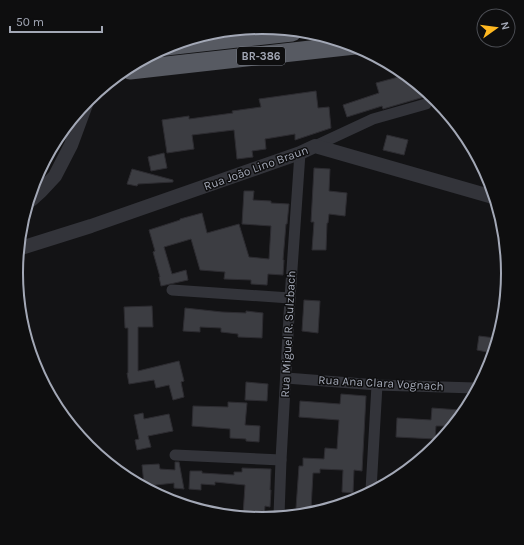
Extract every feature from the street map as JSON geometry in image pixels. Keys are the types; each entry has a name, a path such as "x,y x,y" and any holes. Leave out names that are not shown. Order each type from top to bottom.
{"highway":[{"name":"BR-386","path":"199,42 274,34"},
{"name":"BR-386","path":"137,69 340,47"}],"street":[{"path":"315,146 373,119 426,104"},
{"path":"36,195 55,176 71,145 82,115"},
{"name":"Rua João Lino Braun","path":"25,247 91,226 300,153 315,146 488,196"},
{"name":"Rua Miguel R. Sulzbach","path":"279,511 290,298 300,153"},
{"path":"172,290 290,298"},
{"name":"Rua Ana Clara Vognach","path":"286,378 376,385 471,388"},
{"path":"371,485 376,385"},
{"path":"175,455 281,460"}],"building":[{"path":"399,77 424,97 383,109 382,106 347,117 343,105 379,93 376,83"},
{"path":"316,91 318,108 329,107 331,128 295,140 295,134 265,139 266,149 252,151 253,157 237,159 234,130 192,135 194,149 167,153 162,120 189,116 189,119 233,113 232,111 261,107 259,99"},
{"path":"387,135 408,140 404,155 383,150"},
{"path":"164,153 167,168 151,171 148,157"},
{"path":"314,168 330,169 329,191 347,193 345,216 329,214 327,223 326,250 312,250 314,222 311,222"},
{"path":"132,169 173,180 173,182 138,184 137,186 127,184"},
{"path":"244,191 254,191 253,200 289,204 286,224 283,275 268,274 267,285 251,284 251,280 224,279 225,272 200,270 191,239 164,247 172,274 186,270 188,280 161,286 153,252 155,251 149,230 202,213 207,233 239,224 249,257 269,259 271,226 242,224"},
{"path":"304,300 320,301 318,333 302,331"},
{"path":"152,306 153,327 138,327 138,371 179,361 184,381 181,382 184,397 173,400 169,385 156,388 154,380 129,384 127,373 128,328 125,328 124,307"},
{"path":"185,308 222,312 246,313 246,311 263,313 262,338 238,337 238,334 221,332 221,328 200,327 200,332 183,331"},
{"path":"479,336 492,338 487,352 477,350"},
{"path":"246,382 268,384 267,401 245,400"},
{"path":"341,394 366,396 362,471 354,470 353,493 342,492 343,470 320,469 320,473 313,473 311,506 296,508 299,466 303,466 303,458 324,459 325,448 337,449 339,420 299,417 300,401 340,404"},
{"path":"228,402 247,403 245,425 260,426 259,442 230,438 230,429 192,426 193,406 228,407"},
{"path":"432,408 458,410 445,426 436,426 435,437 433,439 396,437 397,418 431,420"},
{"path":"143,413 144,419 169,414 173,431 148,436 151,447 137,450 135,440 139,439 134,415"},
{"path":"175,462 179,462 184,489 174,488 174,483 153,485 144,480 142,465 159,464 160,469 175,470"},
{"path":"242,468 271,469 270,507 265,506 265,512 243,511 245,485 215,482 215,485 201,484 201,490 189,489 190,471 234,475 234,472 242,472"}]}
